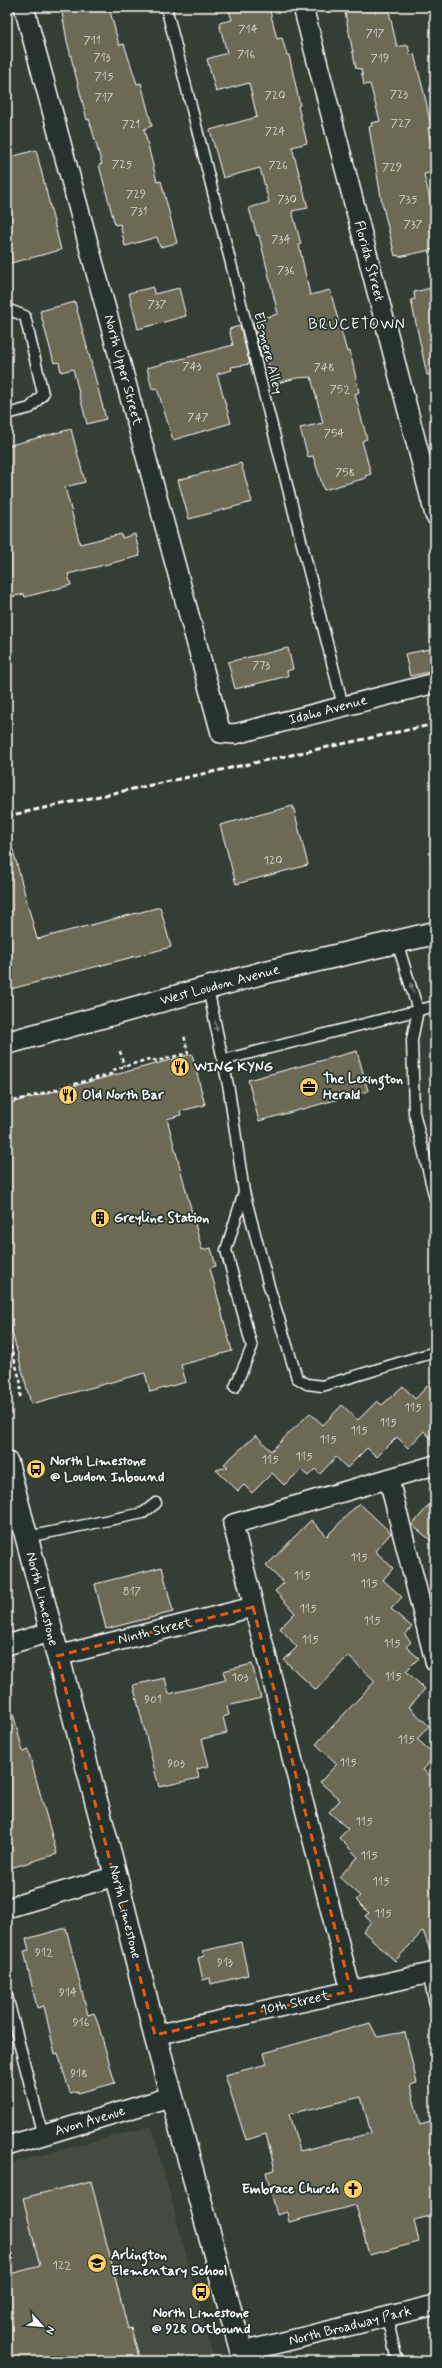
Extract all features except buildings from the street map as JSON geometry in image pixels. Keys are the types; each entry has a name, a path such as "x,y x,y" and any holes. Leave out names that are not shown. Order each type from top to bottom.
{"street":[{"name":"North Upper Street","path":"24,7 221,733"},
{"name":"Florida Street","path":"303,7 435,515"},
{"name":"Idaho Avenue","path":"221,733 235,734 435,682"},
{"name":"West Loudon Avenue","path":"7,1043 208,988 435,933"},
{"name":"North Limestone","path":"7,1463 56,1656 116,1876 155,2035 173,2096 243,2357"},
{"path":"351,1990 232,1524 389,1480 435,1464"},
{"path":"389,1480 435,1661"},
{"name":"Ninth Street","path":"56,1656 253,1607"},
{"path":"7,1645 50,1632"},
{"path":"7,1908 116,1876"},
{"name":"10th Street","path":"155,2035 431,1973"},
{"name":"Avon Avenue","path":"7,2146 173,2096"},
{"name":"North Broadway Park","path":"243,2357 387,2317 435,2306"}],"lane":[{"name":"Elsmere Alley","path":"166,7 343,706"},
{"path":"7,312 12,311 26,316 43,394 30,408 7,414"},
{"path":"397,942 418,1010 412,1040 414,1112 435,1199"},
{"path":"208,988 229,1090 244,1192 268,1283 297,1378 307,1384 322,1386 435,1352"},
{"path":"223,1060 435,1006"},
{"path":"236,1387 252,1347 226,1250 244,1192"},
{"path":"27,1538 143,1513 156,1503"},
{"path":"431,1973 435,2004"},
{"path":"7,1996 43,2136"},
{"path":"387,2317 397,2361"}],"path":[{"path":"7,1103 111,1074 113,1070 149,1059 157,1061 188,1053 184,1035"},
{"path":"120,1051 124,1066"},
{"path":"7,1332 21,1384 20,1398"}],"highlighted area":[{"path":"253,1607 351,1991 155,2035 57,1656"}],"shaded area":[{"name":"Arlington Elementary School","path":"152,2126 214,2361 7,2361 7,2164"}],"railway":[{"path":"7,816 435,724"}],"place":[{"name":"WING KYNG","path":"180,1067"},
{"name":"The Lexington Herald","path":"309,1087"},
{"name":"Old North Bar","path":"68,1095"},
{"name":"Greyline Station","path":"100,1218"},
{"name":"North Limestone @ Loudon Inbound","path":"36,1469"},
{"name":"Embrace Church","path":"353,2189"},
{"name":"Arlington Elementary School","path":"97,2263"},
{"name":"North Limestone @ 928 Outbound","path":"201,2292"}],"district":[{"name":"BRUCETOWN","path":"357,325"}]}
